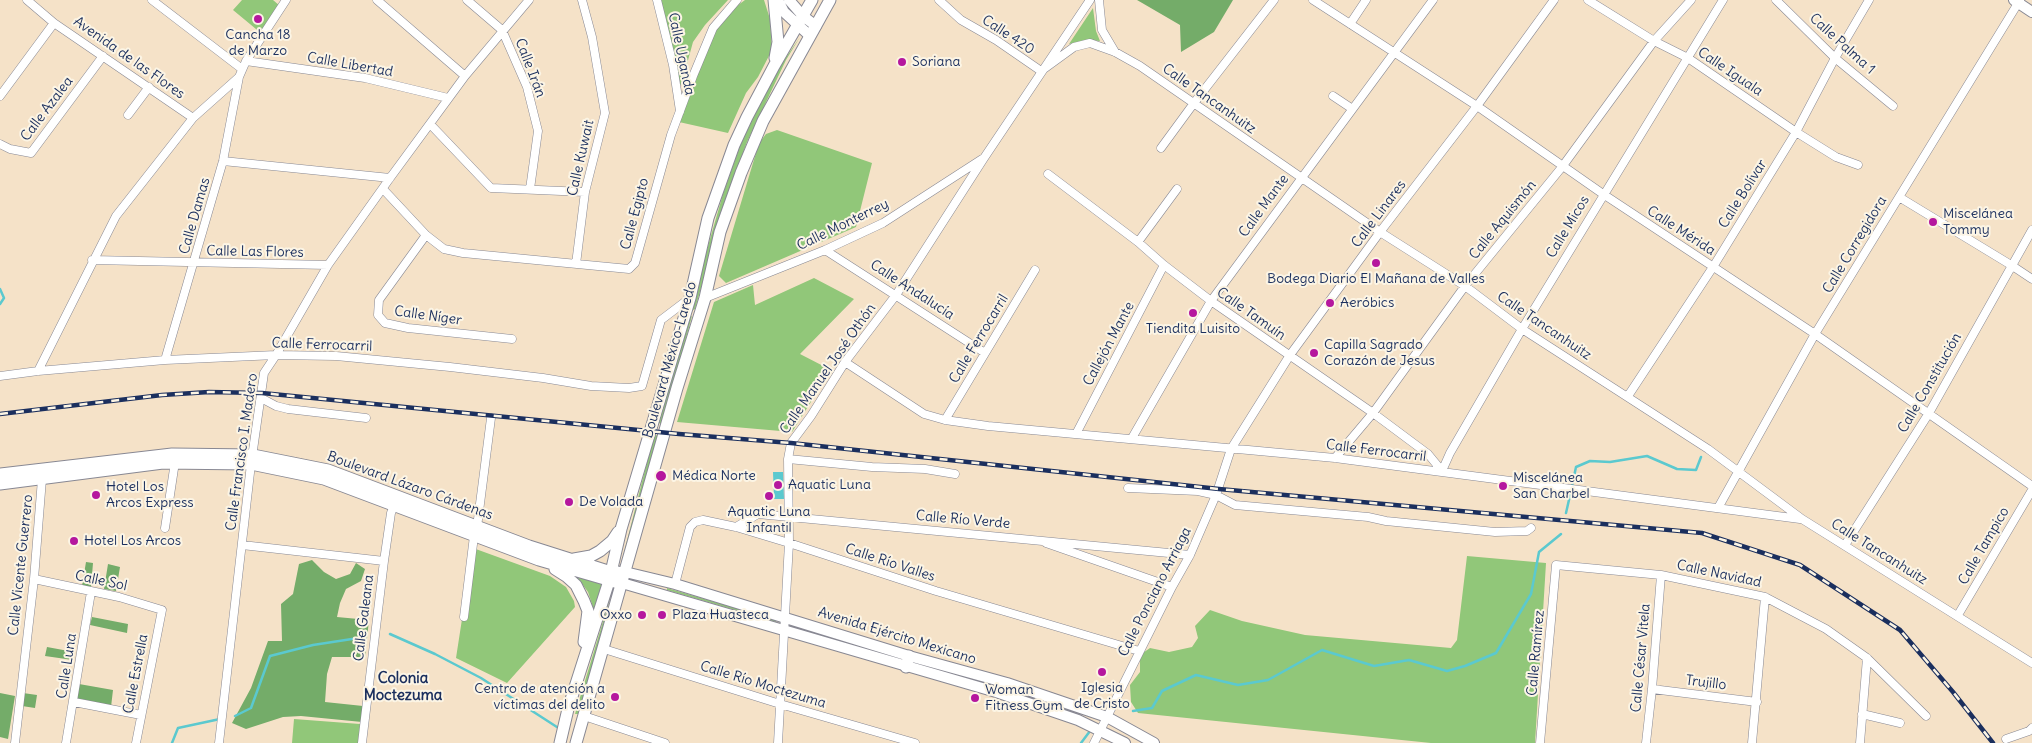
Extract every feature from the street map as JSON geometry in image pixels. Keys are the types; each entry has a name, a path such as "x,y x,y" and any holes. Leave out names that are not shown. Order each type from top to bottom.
{"main road":[{"path":"776,0 784,12 800,21 812,31"},
{"path":"774,66 778,42 776,0"},
{"path":"789,0 800,21"},
{"name":"Boulevard México-Laredo","path":"560,742 568,709 610,576 621,529 690,298 708,218 734,145 774,66 812,0"},
{"name":"Boulevard México-Laredo","path":"576,743 705,298 720,232 741,173 763,121 830,0"},
{"path":"2017,1 2032,12"},
{"name":"Boulevard Lázaro Cárdenas","path":"0,474 172,454 252,459 328,470 396,501 476,531 564,558 610,576"},
{"name":"Boulevard Lázaro Cárdenas","path":"0,484 175,462 252,459"},
{"path":"564,558 579,559 591,556 607,546 621,529"},
{"name":"Boulevard Lázaro Cárdenas","path":"476,531 539,560 623,578"},
{"path":"539,560 566,576 576,585 588,610 580,674"},
{"name":"Avenida Ejército Mexicano","path":"623,578 675,584 784,617 1052,710 1101,730 1125,743"},
{"name":"Avenida Ejército Mexicano","path":"623,578 784,630 1007,683 1107,717 1154,743"}],"street":[{"name":"Avenida de las Flores","path":"27,0 54,22 193,118"},
{"path":"152,0 242,69"},
{"path":"377,0 465,76"},
{"name":"Calle Irán","path":"467,0 502,30 527,87 538,131 530,190"},
{"name":"Calle Francisco I. Madero","path":"218,743 264,373 328,265 448,98 502,30 529,0"},
{"name":"Calle Kuwait","path":"576,264 584,192 605,113 592,37 582,0"},
{"name":"Calle Uganda","path":"657,0 673,65 680,112"},
{"name":"Calle Egipto","path":"383,189 426,235 444,249 463,253 629,269 635,263 654,189 671,135 713,28 737,0"},
{"name":"Calle 420","path":"939,0 961,20 996,40 1041,71"},
{"name":"Calle Manuel José Othón","path":"778,743 789,543 788,459 790,443 811,416 846,362 896,295 1041,71 1090,0"},
{"path":"1099,0 1102,30 1115,52"},
{"path":"1161,148 1274,0"},
{"name":"Calle Mérida","path":"1313,0 1477,106 1562,167 1815,334 1929,412 2032,486"},
{"path":"1350,24 1366,0"},
{"name":"Calle Mante","path":"1132,438 1211,301 1433,0"},
{"name":"Calle Linares","path":"1231,449 1290,355 1554,0"},
{"name":"Calle Iguala","path":"1588,0 1654,41 1688,58 1836,157 1858,164"},
{"name":"Calle Aquismón","path":"1335,458 1373,413 1465,286 1562,167 1654,41 1691,0"},
{"name":"Calle Micos","path":"1442,471 1450,453 1522,329 1723,0"},
{"name":"Calle Palma 1","path":"1776,0 1835,58 1893,106"},
{"name":"Calle Bolívar","path":"1628,396 1713,267 1796,132 1835,58 1869,0"},
{"name":"Calle Corregidora","path":"1718,508 1815,334 2017,1"},
{"path":"38,371 92,260 116,216 193,118 242,69 280,2"},
{"path":"0,96 54,22"},
{"name":"Calle Tancanhuitz","path":"1041,71 1074,47 1090,43 1115,52 1140,66 1380,232 1465,286 1522,329 1708,449 1802,519 2032,662"},
{"name":"Calle Azalea","path":"0,144 10,149 31,153 104,56"},
{"name":"Calle Libertad","path":"242,69 365,78 448,98"},
{"name":"Calle Damas","path":"165,360 223,161 242,69"},
{"path":"128,115 149,88"},
{"path":"1333,96 1352,108"},
{"path":"430,124 491,188 584,192"},
{"name":"Calle Monterrey","path":"705,298 824,250 883,223 984,158"},
{"path":"223,161 390,178"},
{"name":"Calle Tamuín","path":"1048,174 1138,242 1164,265 1211,301 1373,413 1428,454 1442,471"},
{"path":"1138,242 1177,189"},
{"path":"1899,197 2032,279"},
{"name":"Calle Constitución","path":"1845,546 1929,412 2032,230"},
{"name":"Calle Níger","path":"426,235 378,300 378,315 385,322 408,328 512,340"},
{"name":"Calle Andalucía","path":"824,250 986,353"},
{"name":"Calle Las Flores","path":"92,260 328,265"},
{"name":"Callejón Mante","path":"1076,434 1164,265"},
{"name":"Calle Ferrocarril","path":"945,420 1035,270"},
{"name":"Calle Ferrocarril","path":"0,376 165,360 276,355 336,356 450,367 543,378 591,386 629,388 642,386 661,320 690,298"},
{"name":"Calle Ferrocarril","path":"846,362 924,414 945,420 988,426 1335,458 1802,519"},
{"path":"261,398 276,406 288,409 366,418"},
{"path":"464,617 490,418"},
{"name":"Calle Ponciano Arriaga","path":"1094,743 1139,651 1190,555 1216,495 1231,449"},
{"path":"788,459 872,467 925,469 955,474"},
{"path":"166,528 175,462"},
{"name":"Calle Vicente Guerrero","path":"14,743 34,579 42,478"},
{"path":"1128,488 1198,491 1216,495 1235,505 1368,517 1386,521 1495,532 1527,531 1530,528"},
{"name":"Calle Tampico","path":"1958,615 2032,490"},
{"name":"Calle Galeana","path":"362,743 384,562 396,501"},
{"name":"Calle Río Verde","path":"736,528 758,514 1190,555"},
{"name":"Calle Río Valles","path":"675,584 690,528 695,522 703,520 789,543 936,591 1139,651"},
{"path":"1035,539 1172,587"},
{"path":"242,544 384,562"},
{"name":"Calle Navidad","path":"1556,565 1661,575 1765,598 1826,629 1867,658 1926,716"},
{"name":"Calle Ramírez","path":"1540,743 1556,565"},
{"name":"Calle César Vitela","path":"1646,743 1661,575"},
{"name":"Calle Sol","path":"34,579 119,597 162,610"},
{"name":"Calle Luna","path":"66,743 92,592"},
{"path":"1752,743 1765,598"},
{"name":"Calle Estrella","path":"136,743 162,610"},
{"name":"Calle Río Moctezuma","path":"604,649 780,704 915,743"},
{"path":"1860,743 1867,658"},
{"name":"Trujillo","path":"1652,689 1757,702"},
{"path":"74,702 141,715"},
{"path":"1862,714 1900,723"},
{"path":"583,719 665,743"},
{"path":"2006,739 2029,731 2032,728"}],"green space":[{"path":"242,0 273,0 280,6 262,34 233,10"},
{"path":"658,0 728,0 705,25 693,42 682,82 677,91"},
{"path":"745,0 764,0 770,19 772,50 758,77 746,93 728,133 679,122 718,20"},
{"path":"1137,0 1233,0 1214,32 1181,52 1180,25"},
{"path":"1093,8 1096,31 1100,41 1087,40 1069,44"},
{"path":"800,37 786,60 747,142 727,197 695,309 689,312 723,194 740,146 772,78"},
{"path":"777,130 872,163 856,227 726,283 719,276 759,143 766,134"},
{"path":"814,278 854,299 800,354 831,370 792,432 677,422 714,302 753,285 755,305"},
{"path":"692,316 663,424 658,423 688,318"},
{"path":"654,435 661,436 623,563 621,564"},
{"path":"473,548 550,576 566,587 574,601 575,607 507,683 456,658"},
{"path":"1467,556 1546,563 1535,743 1431,743 1138,713 1131,702 1130,685 1140,672 1140,655 1150,648 1169,652 1192,647 1198,638 1195,626 1210,610 1242,621 1305,635 1451,648 1457,640"},
{"path":"312,560 324,572 336,579 350,574 356,563 365,569 361,581 346,589 337,617 369,620 365,657 332,657 327,674 325,702 363,706 362,722 301,716 283,717 246,729 232,723 251,688 268,641 282,641 281,604 293,594 299,564"},
{"path":"86,562 93,563 91,587 82,586"},
{"path":"108,564 120,567 116,591 104,589"},
{"path":"577,577 604,585 595,613 588,592"},
{"path":"667,588 776,620 776,622 667,590"},
{"path":"611,595 578,714 575,714"},
{"path":"92,617 128,624 127,633 90,625"},
{"path":"47,647 74,652 73,660 45,656"},
{"path":"79,684 113,690 111,707 76,701"},
{"path":"0,693 15,696 8,739 0,737"},
{"path":"23,693 37,695 35,708 22,706"},
{"path":"294,719 360,724 359,743 292,743"}],"water":[{"name":"Aquatic Luna","path":"773,472 783,472 784,499 774,499"}],"waterway":[{"path":"0,289 4,298 0,304"},
{"path":"1572,486 1576,467 1590,461 1610,462 1647,456 1677,469 1696,470 1701,457"},
{"path":"1566,513 1571,491"},
{"path":"1133,711 1152,708 1162,691 1196,675 1238,685 1268,680 1322,650 1374,666 1409,660 1447,671 1465,666 1496,653 1531,594 1539,552 1561,534"},
{"path":"390,634 435,654 481,678 560,729"},
{"path":"235,716 251,708 270,656 313,645 365,637"},
{"path":"172,743 178,728 220,719"},
{"path":"1081,743 1090,731"}],"railway":[{"path":"0,414 162,395 209,392 262,393 679,434 791,443 1219,489 1702,533 1800,565 1900,630 1953,692 1993,743"}],"place":[{"name":"Cancha 18 de Marzo","path":"258,19"},
{"name":"Soriana","path":"902,62"},
{"name":"Miscelánea Tommy","path":"1933,222"},
{"name":"Bodega Diario El Mañana de Valles","path":"1376,263"},
{"name":"Aeróbics","path":"1330,303"},
{"name":"Tiendita Luisito","path":"1193,313"},
{"name":"Capilla Sagrado Corazón de Jesus","path":"1314,353"},
{"name":"Médica Norte","path":"661,476"},
{"name":"Aquatic Luna","path":"778,485"},
{"name":"Miscelánea San Charbel","path":"1503,486"},
{"name":"Hotel Los Arcos Express","path":"96,495"},
{"name":"Aquatic Luna Infantil","path":"769,496"},
{"name":"De Volada","path":"569,502"},
{"name":"Hotel Los Arcos","path":"74,541"},
{"name":"Oxxo","path":"642,615"},
{"name":"Plaza Huasteca","path":"662,615"},
{"name":"Iglesia de Cristo","path":"1102,672"},
{"name":"Centro de atención a víctimas del delito","path":"615,697"},
{"name":"Woman Fitness Gym","path":"975,698"}],"district":[{"name":"Colonia Moctezuma","path":"403,688"}]}
